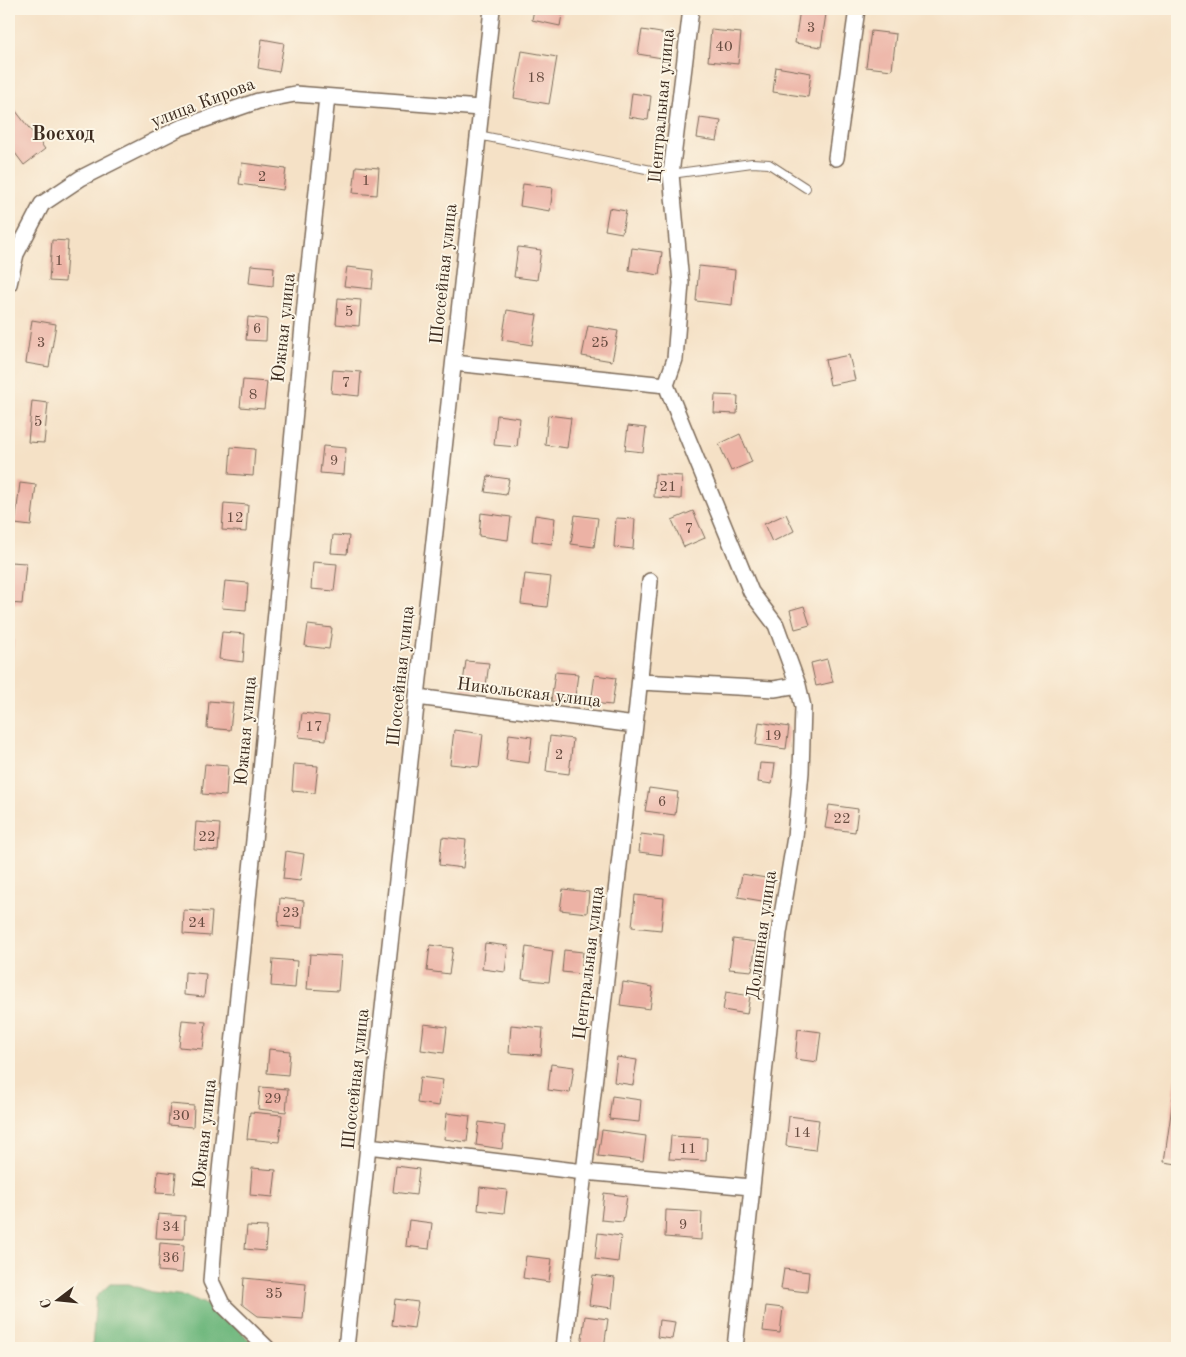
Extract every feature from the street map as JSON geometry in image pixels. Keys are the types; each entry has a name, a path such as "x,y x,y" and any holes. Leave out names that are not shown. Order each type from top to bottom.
{"street":[{"name":"Шоссейная улица","path":"346,1348 492,9"},
{"name":"Центральная улица","path":"666,385 675,359 681,282 671,174 691,9"},
{"path":"836,158 857,9"},
{"name":"улица Кирова","path":"9,284 16,254 42,204 61,190 180,128 258,101 295,94 480,108"},
{"name":"Южная улица","path":"267,1348 222,1304 212,1281 220,1170 327,97"},
{"path":"454,363 666,385"},
{"name":"Долинная улица","path":"666,385 751,592 776,625 798,685 803,707 801,772 796,828 779,933 735,1348"},
{"name":"Центральная улица","path":"564,1348 636,725 650,581"},
{"path":"640,682 774,690 798,685"},
{"name":"Никольская улица","path":"417,697 636,725"},
{"path":"368,1146 584,1172 751,1187"}],"lane":[{"path":"478,135 671,174 752,163 769,164 806,188"}],"green space":[{"path":"110,1284 129,1284 151,1292 186,1296 203,1303 231,1320 256,1348 92,1348 96,1297"}],"building":[{"path":"534,9 563,9 560,26 532,20"},
{"path":"718,9 741,9 740,14"},
{"path":"800,9 826,14 821,47 795,43"},
{"path":"642,30 667,34 662,58 638,54"},
{"path":"711,30 741,33 738,64 708,61"},
{"path":"871,31 896,34 892,70 866,67"},
{"path":"262,39 284,43 279,72 258,68"},
{"path":"522,51 557,57 549,104 514,98"},
{"path":"776,67 811,73 808,97 773,92"},
{"path":"632,93 651,96 648,120 629,117"},
{"path":"9,102 45,149 24,165 9,145"},
{"path":"700,118 721,121 717,141 697,138"},
{"path":"242,163 286,169 283,190 239,184"},
{"path":"356,166 379,168 377,195 353,193"},
{"path":"523,184 553,188 550,211 520,206"},
{"path":"609,208 626,211 622,233 605,230"},
{"path":"52,240 68,241 65,282 49,281"},
{"path":"518,247 541,250 537,280 514,277"},
{"path":"632,248 662,252 659,275 629,270"},
{"path":"251,265 274,267 273,286 249,283"},
{"path":"699,266 735,270 732,305 696,301"},
{"path":"347,267 374,270 372,289 344,286"},
{"path":"338,298 361,300 359,326 336,324"},
{"path":"507,310 537,315 532,345 502,340"},
{"path":"248,317 267,319 266,341 246,340"},
{"path":"32,320 56,324 49,367 26,363"},
{"path":"588,326 618,331 612,361 582,356"},
{"path":"849,355 855,380 830,385 825,360"},
{"path":"333,370 361,372 359,396 331,393"},
{"path":"243,380 267,382 264,409 240,407"},
{"path":"715,395 738,396 737,414 714,413"},
{"path":"32,401 48,403 44,443 28,442"},
{"path":"497,415 520,418 517,447 494,445"},
{"path":"548,415 571,418 567,448 545,445"},
{"path":"628,426 646,428 643,452 625,450"},
{"path":"740,434 752,462 731,471 719,444"},
{"path":"323,446 346,448 344,475 320,473"},
{"path":"231,447 255,449 253,476 229,474"},
{"path":"655,474 682,476 681,499 654,497"},
{"path":"488,476 509,479 506,495 485,492"},
{"path":"20,483 36,485 31,526 15,524"},
{"path":"224,503 248,505 246,532 222,530"},
{"path":"693,511 705,538 684,547 672,520"},
{"path":"481,513 511,517 508,540 479,536"},
{"path":"786,514 794,531 772,542 764,524"},
{"path":"535,515 555,518 552,544 532,541"},
{"path":"575,515 598,518 594,547 571,544"},
{"path":"616,518 635,519 633,549 614,547"},
{"path":"333,535 349,536 347,554 331,553"},
{"path":"10,562 26,563 22,604 9,603"},
{"path":"313,562 337,564 334,591 311,589"},
{"path":"525,574 551,577 547,607 521,604"},
{"path":"225,581 248,583 246,610 222,608"},
{"path":"804,606 810,625 795,629 790,610"},
{"path":"308,625 332,628 329,649 305,646"},
{"path":"222,632 245,634 243,662 219,659"},
{"path":"9,639 14,640 10,678 9,678"},
{"path":"827,659 833,682 816,686 811,663"},
{"path":"466,661 489,663 485,693 462,690"},
{"path":"555,672 578,674 574,704 551,701"},
{"path":"595,675 616,678 612,705 591,703"},
{"path":"209,701 233,703 230,730 207,728"},
{"path":"302,713 329,716 326,740 299,737"},
{"path":"759,722 789,727 786,749 756,745"},
{"path":"454,730 483,734 479,767 450,764"},
{"path":"509,734 532,737 529,763 506,760"},
{"path":"550,736 573,739 569,774 546,771"},
{"path":"760,763 775,764 772,784 758,782"},
{"path":"205,764 228,766 226,796 202,794"},
{"path":"294,764 318,766 315,793 292,791"},
{"path":"649,788 678,792 675,815 645,811"},
{"path":"829,805 858,809 855,832 825,828"},
{"path":"196,822 220,824 218,851 194,849"},
{"path":"641,834 664,837 662,855 639,852"},
{"path":"442,837 466,840 463,868 439,865"},
{"path":"286,851 304,854 300,881 283,879"},
{"path":"742,874 772,879 768,902 738,897"},
{"path":"563,889 589,892 587,913 560,910"},
{"path":"635,895 664,898 661,930 632,927"},
{"path":"280,898 304,901 302,928 278,926"},
{"path":"184,910 212,912 210,936 183,934"},
{"path":"733,939 756,942 752,971 729,969"},
{"path":"485,943 508,946 505,972 482,969"},
{"path":"430,945 453,948 449,974 427,971"},
{"path":"526,947 553,951 549,982 522,979"},
{"path":"564,950 583,952 581,974 562,972"},
{"path":"310,954 341,956 338,991 307,989"},
{"path":"273,959 297,961 295,988 271,986"},
{"path":"185,972 206,974 204,997 184,995"},
{"path":"623,982 653,987 650,1009 620,1005"},
{"path":"726,992 750,996 747,1014 723,1010"},
{"path":"182,1020 206,1022 203,1049 179,1047"},
{"path":"424,1024 447,1027 444,1053 421,1050"},
{"path":"511,1025 543,1028 541,1055 509,1053"},
{"path":"798,1029 821,1032 817,1062 795,1059"},
{"path":"269,1049 290,1051 288,1075 267,1073"},
{"path":"617,1057 637,1060 633,1085 614,1082"},
{"path":"551,1064 574,1067 570,1093 548,1090"},
{"path":"420,1077 443,1080 439,1106 417,1103"},
{"path":"1177,1078 1177,1164 1164,1162"},
{"path":"260,1087 288,1089 286,1112 258,1109"},
{"path":"612,1096 641,1100 639,1122 609,1119"},
{"path":"170,1104 194,1106 193,1127 168,1125"},
{"path":"250,1112 282,1115 279,1142 247,1139"},
{"path":"447,1113 470,1116 467,1142 444,1139"},
{"path":"789,1116 819,1120 815,1150 786,1146"},
{"path":"479,1122 505,1126 502,1149 476,1145"},
{"path":"602,1130 646,1136 643,1161 598,1156"},
{"path":"671,1136 707,1138 706,1161 669,1159"},
{"path":"396,1166 419,1169 416,1195 393,1192"},
{"path":"252,1168 276,1170 273,1197 250,1195"},
{"path":"158,1171 176,1173 174,1194 156,1193"},
{"path":"480,1187 507,1190 504,1213 478,1210"},
{"path":"604,1193 627,1196 623,1222 601,1220"},
{"path":"666,1210 702,1212 701,1240 665,1237"},
{"path":"158,1214 185,1216 184,1239 156,1238"},
{"path":"409,1220 432,1223 429,1249 406,1246"},
{"path":"247,1226 267,1227 265,1251 245,1249"},
{"path":"598,1233 621,1236 618,1262 595,1259"},
{"path":"160,1243 184,1245 182,1273 158,1271"},
{"path":"526,1256 552,1259 549,1282 523,1278"},
{"path":"784,1269 809,1272 807,1292 781,1289"},
{"path":"593,1275 615,1278 612,1308 589,1305"},
{"path":"244,1278 306,1284 303,1319 258,1316 242,1304"},
{"path":"395,1299 418,1302 414,1328 392,1325"},
{"path":"766,1306 783,1308 780,1333 763,1331"},
{"path":"585,1316 608,1319 604,1348 581,1346"},
{"path":"659,1320 675,1322 672,1339 657,1337"}],"district":[{"name":"Восход","path":"63,135"}]}
